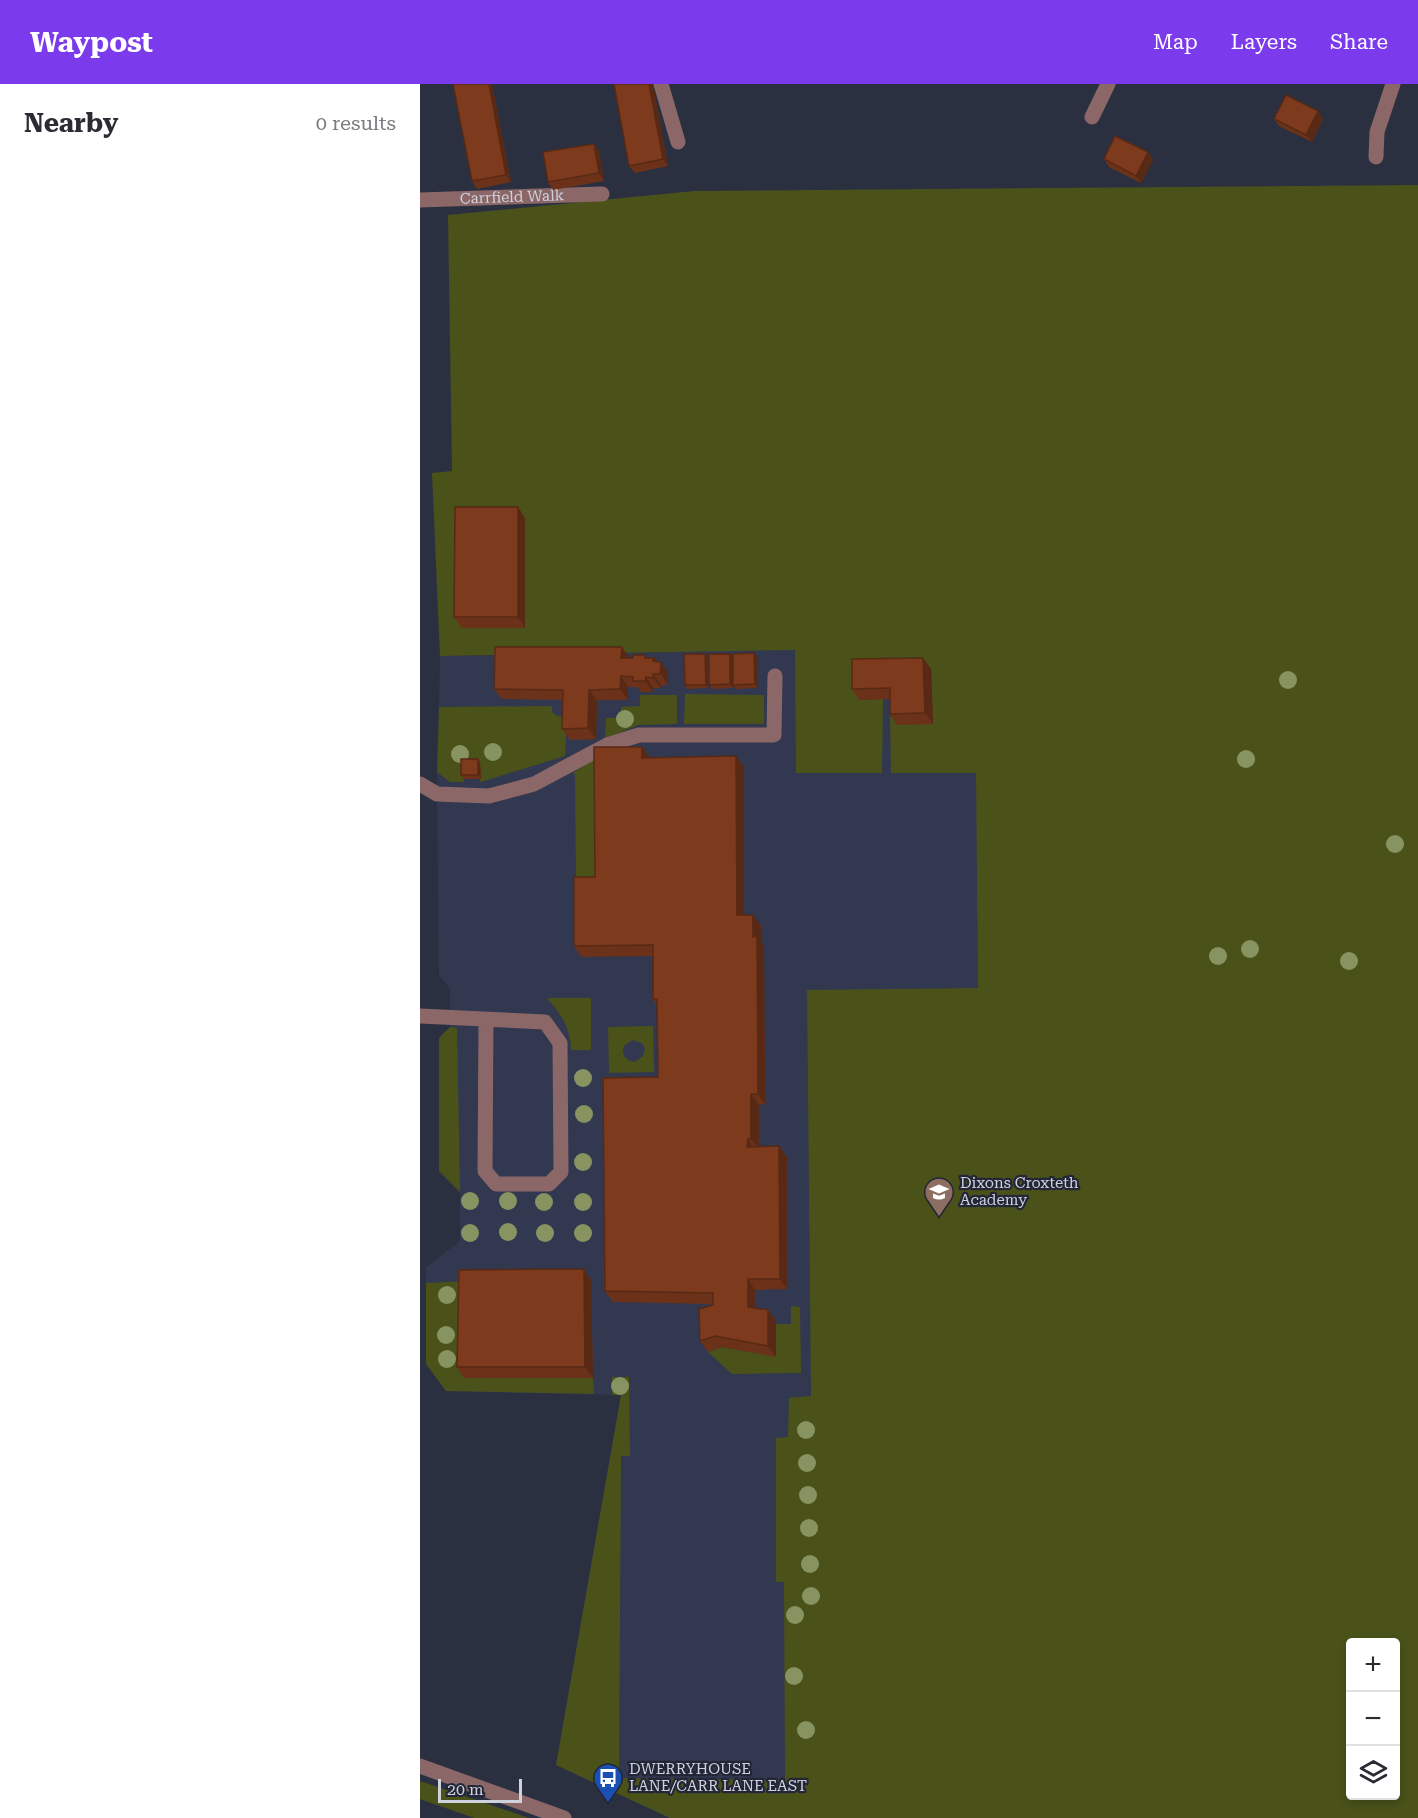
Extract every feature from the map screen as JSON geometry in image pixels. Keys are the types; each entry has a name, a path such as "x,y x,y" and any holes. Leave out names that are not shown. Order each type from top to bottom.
{"street":[{"path":"662,84 678,142"},
{"path":"1092,117 1108,84"},
{"path":"1376,158 1377,132 1393,84"},
{"name":"Carrfield Walk","path":"420,200 602,194"},
{"path":"420,784 437,794 489,796 534,784 607,745 639,735 774,735 774,676"},
{"path":"420,1016 545,1022 560,1043 561,1172 549,1184 496,1184 485,1171 486,1020"},
{"path":"420,1766 564,1818"}],"shaded area":[{"name":"Dixons Croxteth Academy","path":"1418,639 1418,1818 670,1818 556,1765 621,1395 446,1391 426,1364 426,1267 460,1241 460,1192 439,1171 439,1038 450,1027 450,989 439,975 437,794 440,656"}],"green space":[{"name":"Dixons Croxteth Academy","path":"1418,185 1418,1818 670,1818 556,1765 621,1395 612,1395 612,1377 629,1377 630,1456 621,1456 619,1778 785,1780 784,1582 776,1582 776,1438 788,1437 789,1398 811,1396 807,990 978,988 976,773 891,773 890,716 933,724 931,669 859,700 883,699 882,773 796,773 795,650 440,656 432,473 452,471 448,215 694,191"},
{"path":"685,694 764,695 764,724 684,724"},
{"path":"640,695 677,695 677,724 638,725 605,739 606,718 621,718 621,707 640,706"},
{"path":"552,706 552,712 555,715 567,716 565,756 480,782 480,763 464,779 464,782 450,782 437,772 439,707"},
{"path":"593,759 602,771 602,888 576,887 575,775 573,773"},
{"path":"547,998 591,998 591,1050 571,1050 571,1042 564,1022"},
{"path":"653,1026 654,1072 609,1073 608,1027","holes":["632,1040 642,1043 645,1049 643,1056 634,1062 623,1054 624,1046"]},
{"path":"450,1027 457,1028 460,1192 439,1171 439,1038"},
{"path":"466,1281 464,1378 593,1378 594,1394 446,1391 426,1364 426,1283"},
{"path":"791,1306 800,1307 801,1373 732,1374 708,1352 722,1347 775,1356 775,1324 791,1324"},
{"path":"420,1781 529,1818 474,1818 420,1799"}],"building":[{"path":"453,84 489,84 506,175 472,181"},
{"path":"614,84 649,84 663,159 629,166"},
{"path":"1286,95 1318,111 1306,135 1274,119"},
{"path":"1115,136 1148,152 1136,176 1104,159"},
{"path":"594,144 599,173 548,182 543,152"},
{"path":"455,507 518,507 518,617 454,617"},
{"path":"495,647 622,647 621,658 645,655 645,658 654,658 653,661 661,662 660,674 653,674 653,678 646,677 645,681 633,681 633,677 621,676 620,689 589,690 588,728 562,729 563,690 494,689"},
{"path":"754,653 755,684 733,685 733,654"},
{"path":"684,654 705,654 706,685 685,685"},
{"path":"709,654 730,654 730,684 709,685"},
{"path":"923,658 925,713 890,714 890,688 852,689 852,659"},
{"path":"594,747 642,747 642,758 736,756 737,915 753,915 753,937 757,936 758,1094 751,1094 751,1139 748,1139 747,1147 779,1146 780,1279 748,1279 748,1307 768,1310 768,1346 715,1336 700,1341 699,1309 713,1305 713,1293 605,1291 603,1078 658,1077 657,999 653,999 653,945 574,946 574,877 595,877"},
{"path":"461,759 478,759 478,775 461,775"},
{"path":"584,1269 585,1367 457,1367 459,1270"}],"place":[{"name":"Dixons Croxteth Academy","path":"939,1218"},
{"name":"DWERRYHOUSE LANE/CARR LANE EAST","path":"608,1804"}]}
